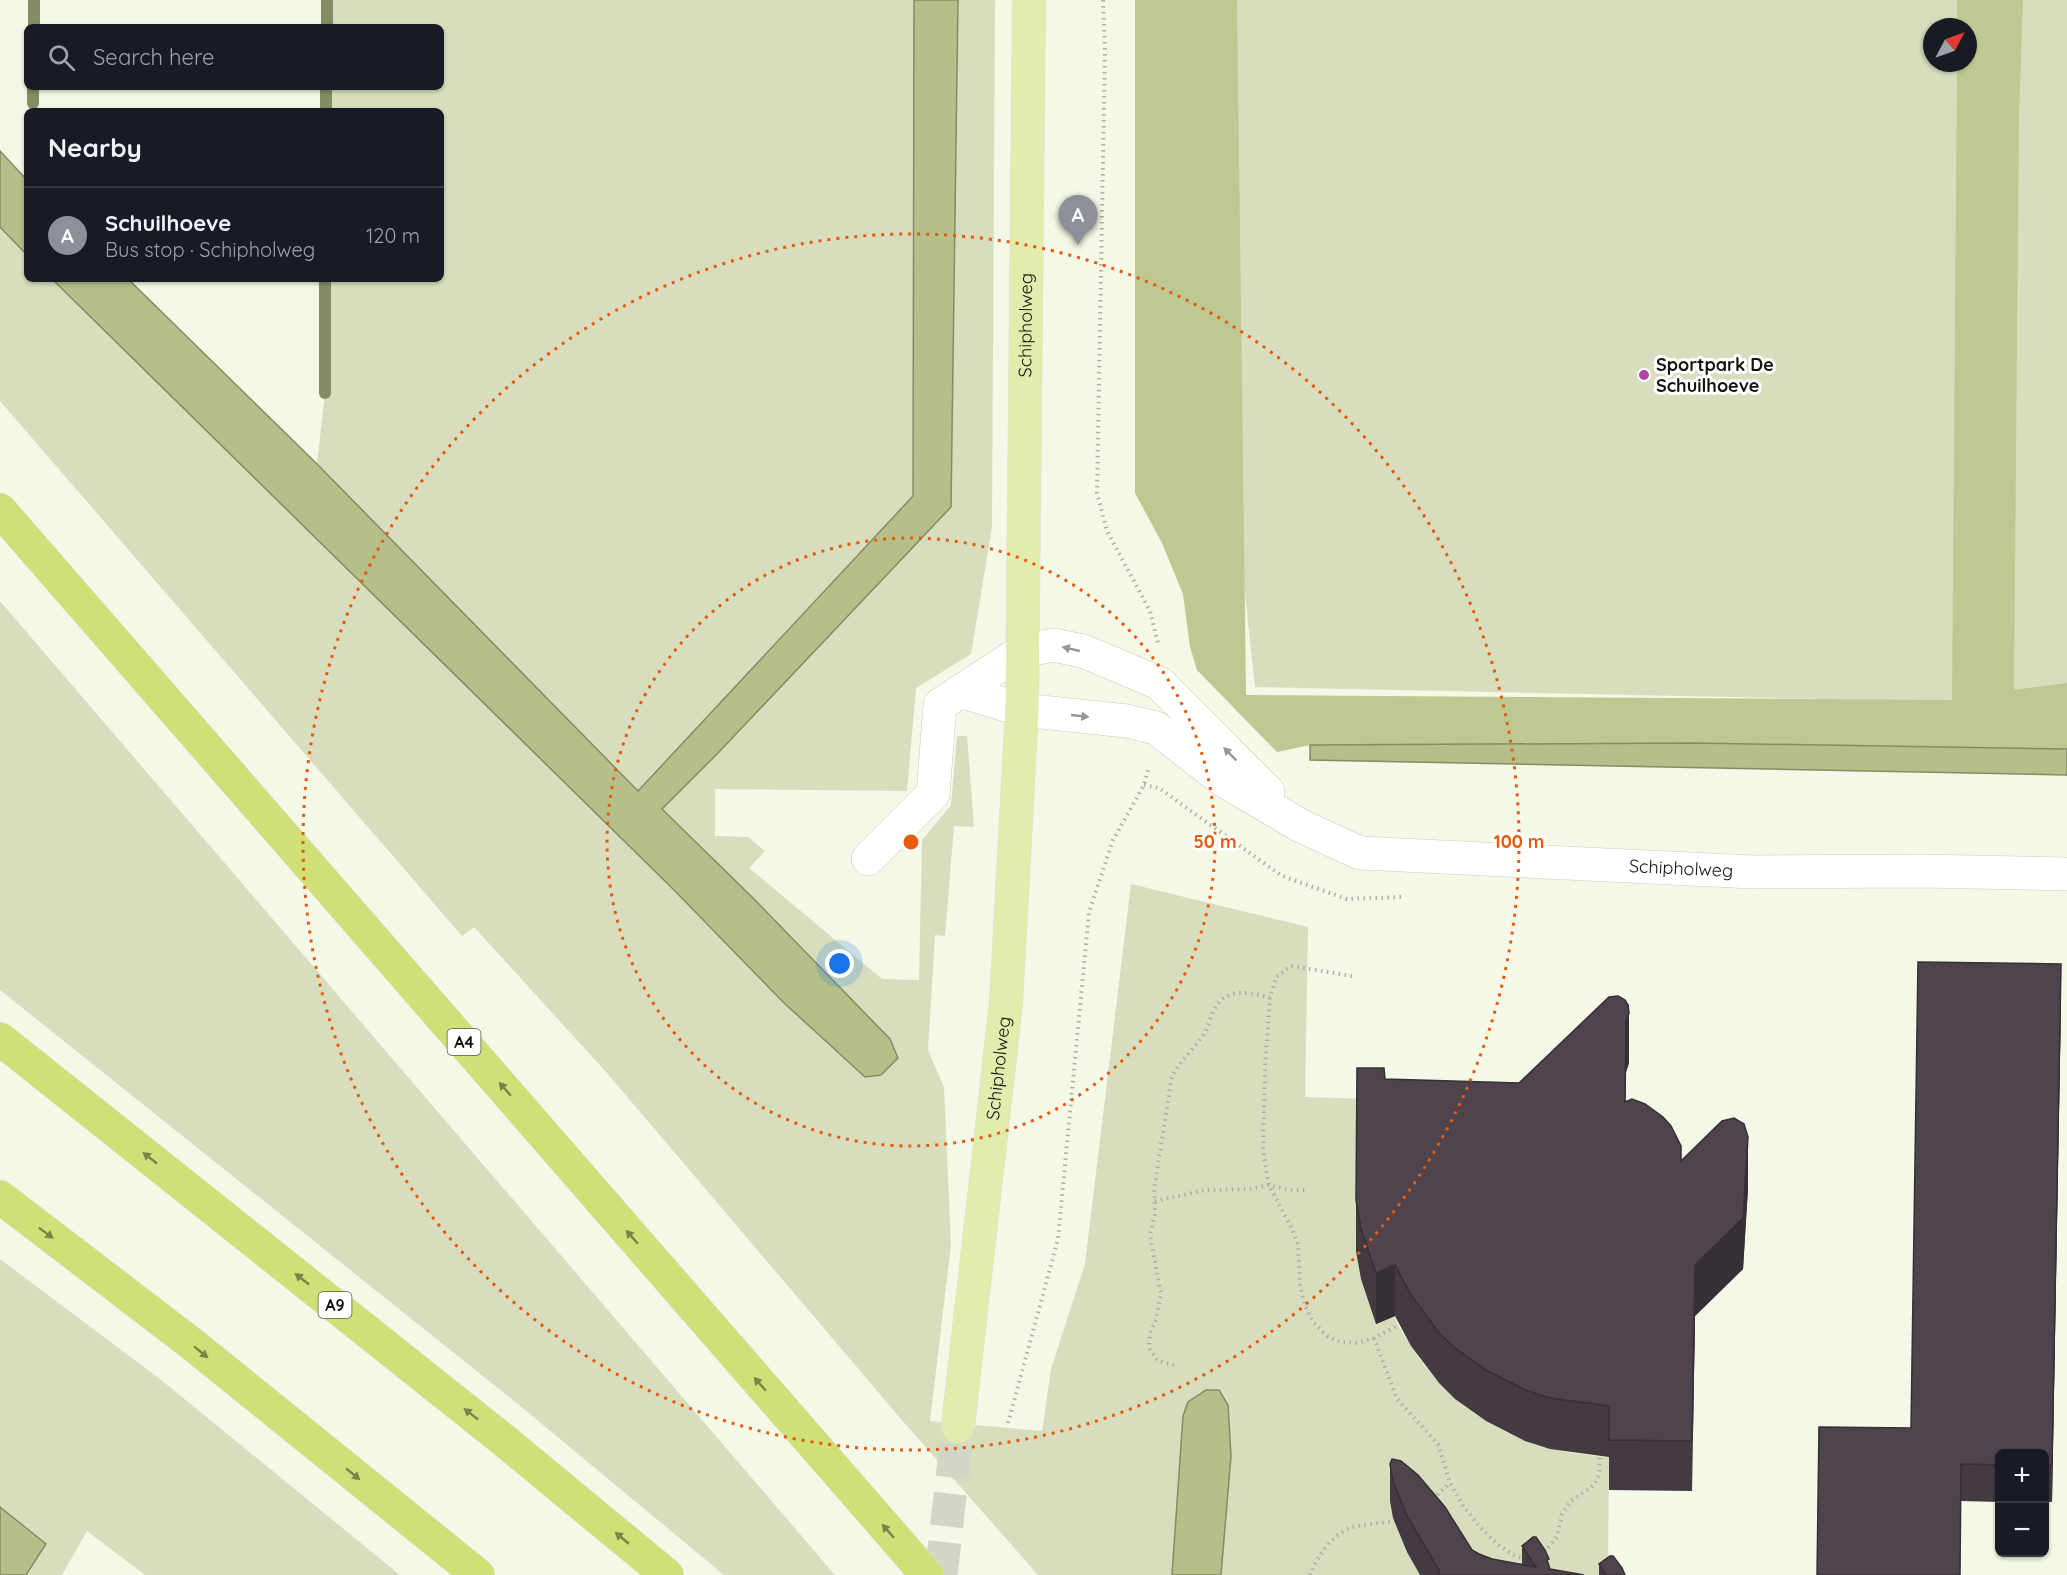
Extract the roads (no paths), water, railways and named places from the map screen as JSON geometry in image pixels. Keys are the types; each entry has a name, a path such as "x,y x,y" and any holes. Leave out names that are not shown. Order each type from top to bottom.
{"highway":[{"name":"A4","path":"0,510 927,1575"},
{"name":"A9","path":"0,1040 501,1438 667,1575"},
{"path":"0,1197 192,1344 478,1575"}],"main road":[{"name":"Schipholweg","path":"958,1426 1006,1003 1022,710 1029,0"}],"street":[{"name":"Schipholweg","path":"1023,651 1053,645 1083,651 1159,683 1301,826"},
{"path":"868,859 933,794 940,705 1023,651"},
{"path":"960,691 1022,710"},
{"name":"Schipholweg","path":"1022,710 1127,721 1156,728 1223,780 1301,826 1360,853 1752,872 1922,871 2067,874"}],"waterway":[{"path":"34,0 34,24"},
{"path":"327,0 327,24"},
{"path":"33,90 33,103"},
{"path":"326,90 326,108"},
{"path":"325,282 325,393"}],"tunnel":[{"path":"941,1575 958,1426"}],"place":[{"name":"Schuilhoeve","path":"1078,245"},
{"name":"Sportpark De Schuilhoeve","path":"1644,375"}]}
